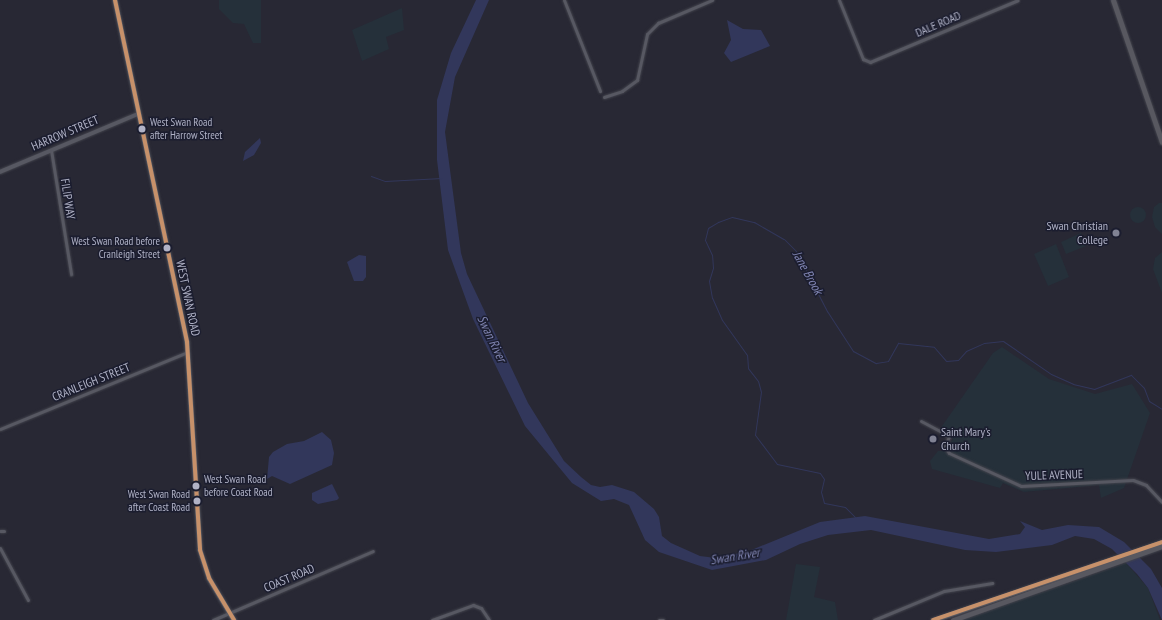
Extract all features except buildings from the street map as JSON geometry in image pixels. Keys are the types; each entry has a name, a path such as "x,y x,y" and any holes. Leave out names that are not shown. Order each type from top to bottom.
{"highway":[{"path":"1113,0 1162,142"},
{"path":"1116,0 1162,133"},
{"path":"1141,552 1162,542"},
{"path":"953,620 1141,552 1162,546"},
{"path":"933,620 1058,582"}],"main road":[{"name":"WEST SWAN ROAD","path":"116,0 138,114 188,352 196,530 203,564 234,620"}],"street":[{"path":"564,0 600,92"},
{"path":"604,97 622,91 637,80 642,66 645,40 658,23 712,0"},
{"name":"DALE ROAD","path":"838,0 865,61 871,62 1018,0"},
{"name":"HARROW STREET","path":"0,172 138,114"},
{"name":"FILIP WAY","path":"50,150 71,274"},
{"name":"CRANLEIGH STREET","path":"0,429 188,352"},
{"name":"YULE AVENUE","path":"921,421 949,436 945,447 949,453 1021,486 1134,480 1146,485 1162,502"},
{"path":"0,548 28,600"},
{"name":"COAST ROAD","path":"213,620 373,552"},
{"path":"874,620 944,591 992,583"},
{"path":"432,620 464,606 481,608 489,620"}],"shaded area":[{"path":"219,0 261,0 261,43 253,43 244,24 233,23 219,9"},
{"path":"402,8 404,30 386,37 389,49 362,61 352,30"},
{"path":"1159,203 1162,203 1162,234 1155,227 1152,217 1154,207"},
{"path":"1138,207 1144,209 1146,215 1144,221 1138,223 1132,221 1130,215 1132,209"},
{"path":"1081,233 1086,246 1066,254 1061,242"},
{"path":"1056,244 1069,277 1048,286 1034,254"},
{"path":"1162,252 1162,293 1153,269 1155,258"},
{"path":"1002,347 1049,379 1095,394 1132,384 1150,413 1124,488 1101,498 1099,485 1024,492 1003,483 1000,488 932,469 930,461 938,451 944,451 953,439 940,429 993,353"},
{"path":"1126,563 1148,588 1160,620 962,620"},
{"path":"796,564 820,567 814,597 835,602 838,620 786,620"}],"water":[{"name":"Swan River","path":"476,0 489,0 455,77 445,132 461,253 467,274 528,403 564,461 581,477 591,485 600,487 612,485 634,492 654,509 659,517 662,536 671,543 700,556 716,558 749,551 820,522 865,516 989,539 1020,534 1025,527 1020,521 1042,530 1068,525 1099,527 1124,542 1151,569 1162,588 1162,620 1148,588 1137,574 1112,549 1094,539 1075,536 1052,545 996,552 965,550 871,530 828,535 800,544 766,560 712,570 659,552 645,540 629,505 614,499 601,501 572,483 525,426 473,319 448,250 437,160 437,100 451,53"},
{"path":"727,20 743,29 761,30 770,46 731,62 724,53 731,40"},
{"path":"260,138 261,143 254,155 243,161 245,152"},
{"path":"359,255 366,256 366,277 363,281 354,281 347,262"},
{"path":"322,432 331,440 334,453 332,465 290,484 272,476 267,479 269,457 273,452 287,444 304,441"},
{"path":"332,484 339,498 337,500 318,504 312,500 312,493"}],"waterway":[{"path":"371,176 385,181 442,178"},
{"name":"Jane Brook","path":"855,517 845,507 824,503 821,492 824,479 820,473 777,464 755,435 761,392 758,381 748,368 747,355 722,320 712,298 709,281 713,268 712,255 705,240 708,228 718,222 732,217 754,222 784,239 796,251 827,311 853,351 876,363 888,361 898,343 934,347 946,361 958,360 966,351 984,343 1003,341 1051,374 1073,384 1094,389 1131,375 1144,388 1149,401 1162,409"}],"transit line":[{"path":"115,0 187,342 200,550 209,578 234,620"},
{"path":"933,620 1162,542"}],"place":[{"name":"West Swan Road after Harrow Street","path":"142,129"},
{"name":"Swan Christian College","path":"1116,233"},
{"name":"West Swan Road before Cranleigh Street","path":"167,248"},
{"name":"Saint Mary's Church","path":"933,439"},
{"name":"West Swan Road before Coast Road","path":"196,486"},
{"name":"West Swan Road after Coast Road","path":"197,501"}]}
